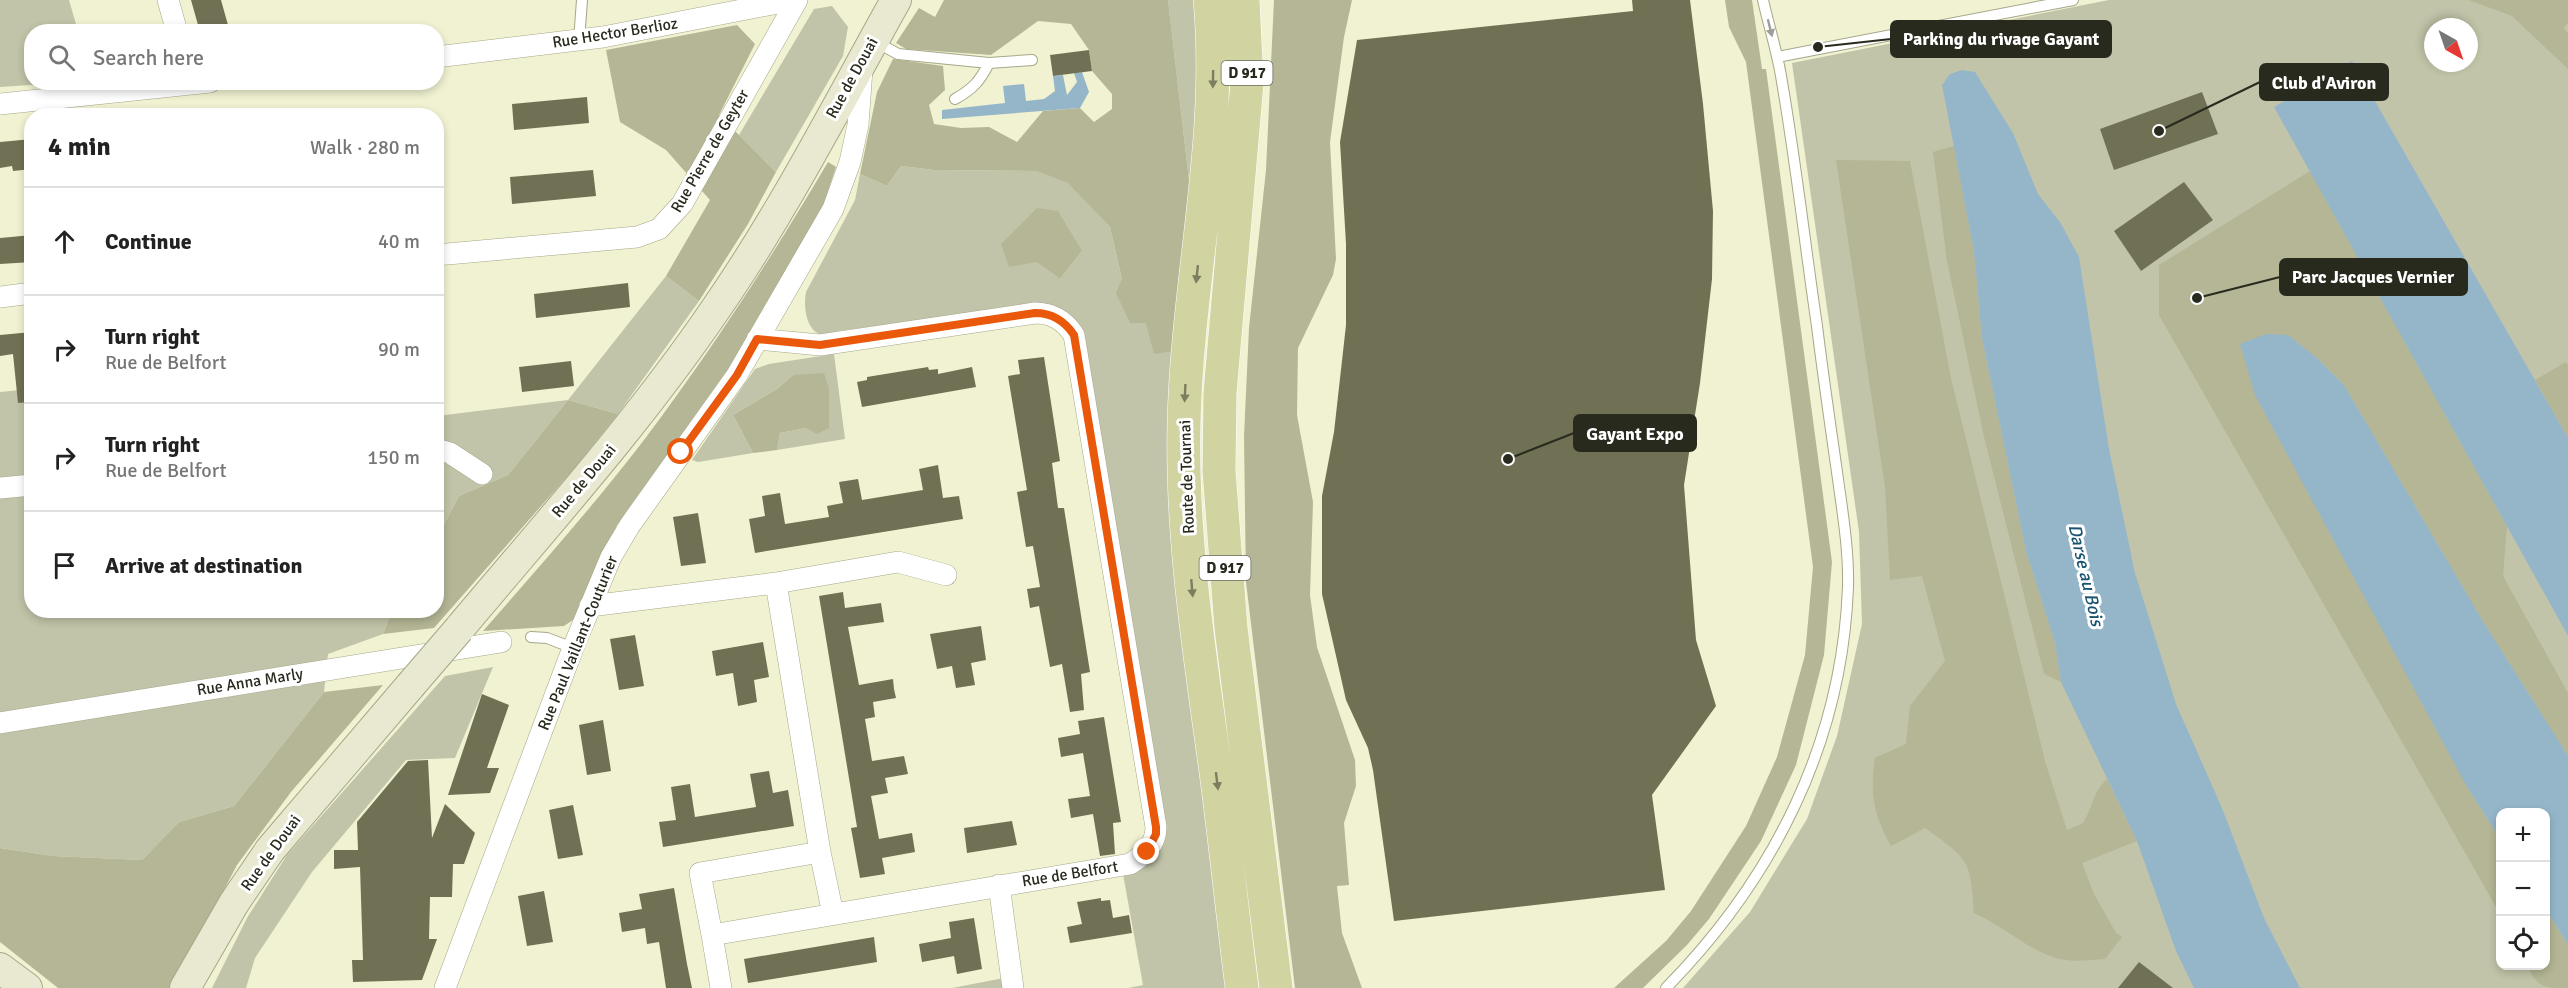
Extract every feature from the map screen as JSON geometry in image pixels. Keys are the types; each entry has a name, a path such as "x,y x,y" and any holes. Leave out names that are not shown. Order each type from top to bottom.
{"main road":[{"name":"Route de Tournai","path":"1228,3 1213,33 1211,127 1186,384 1184,447 1192,587 1242,988"},
{"name":"Route de Tournai","path":"1228,3 1247,83 1220,393 1219,471 1232,640 1276,988"}],"street":[{"path":"168,0 175,24"},
{"name":"Rue Hector Berlioz","path":"444,56 579,41 795,0"},
{"name":"Rue Pierre de Geyter","path":"444,254 624,239 659,229 682,204 795,0"},
{"name":"Rue de Douai","path":"185,988 251,877 283,833 621,437 698,336 762,238 894,1"},
{"name":"Rue Paul Vaillant-Couturier","path":"446,988 573,648 621,539 737,375 824,225 846,178 858,125 868,50"},
{"path":"0,104 132,90"},
{"path":"0,297 24,294"},
{"name":"Rue de Belfort","path":"712,935 1130,864 1147,852 1156,834 1074,335 1062,321 1045,313 1035,313 820,345 757,339"},
{"path":"444,451 482,474"},
{"path":"0,488 24,486"},
{"path":"590,606 776,583 898,562 946,575"},
{"path":"776,583 820,852 833,914"},
{"name":"Rue Anna Marly","path":"0,723 501,642"},
{"path":"721,988 700,873 820,852"},
{"name":"Rue de Belfort","path":"999,885 1013,988"},
{"name":"Rue de Douai","path":"196,988 221,926"}],"lane":[{"path":"579,41 579,14 582,0"},
{"path":"1666,988 1694,960 1738,906 1778,839 1804,788 1826,727 1843,643 1848,585 1842,507 1777,57 1763,0"},
{"path":"1777,57 2073,0"},
{"path":"1228,3 1234,54"},
{"path":"868,50 989,63 1032,60"},
{"path":"955,99 971,91 980,81 989,63"},
{"path":"1217,284 1233,111"},
{"path":"531,637 547,638 573,648"},
{"path":"1231,726 1264,988"}],"green space":[{"path":"0,0 69,0 76,24 24,24 24,85 0,87"},
{"path":"944,0 1168,0 1191,197 1174,351 1154,354 1146,323 1130,323 1116,293 1122,279 1110,227 1068,183 1036,171 934,170 901,166 887,186 860,174 877,92 893,59 943,66 945,90 929,105 934,124 961,128 989,127 1017,142 1043,111 1080,108 1094,122 1112,109 1112,94 1092,71 1089,50 1071,24 1038,21 991,55 906,49 896,43 919,8 935,17"},
{"path":"1168,0 1194,0 1200,89 1191,197"},
{"path":"1274,0 1352,0 1344,37 1330,142 1336,259 1333,275 1298,348 1297,415 1313,502 1310,595 1317,647 1355,760 1356,786 1344,823 1349,885 1337,886 1342,933 1362,988 1295,988 1246,582 1244,436 1249,328 1266,170"},
{"path":"1725,0 1752,0 1762,69 1766,69 1832,562 1824,655 1796,765 1761,841 1709,919 1687,945 1643,988 1614,988 1666,941 1691,911 1746,826 1777,757 1805,655 1813,567 1746,62 1729,27"},
{"path":"2109,0 2525,0 2564,28 2568,24 2568,988 1683,988 1750,912 1807,819 1837,736 1862,624 1859,532 1792,63"},
{"path":"2469,0 2568,0 2568,24 2564,28 2568,33 2568,69 2512,16"},
{"path":"832,6 848,27 843,56 776,172 739,135 814,9"},
{"path":"737,25 755,44 719,115 776,172 748,224 699,301 666,276 710,200 666,150 620,122 606,50"},
{"path":"1954,146 1974,251 1982,338 2026,551 2055,643 2061,682 2044,674 1984,437 1947,261 1933,152"},
{"path":"1836,160 1910,161 1951,378 2045,761 2067,830 2083,823 2098,789 2107,779 2137,841 2082,863 2094,894 2116,933 2122,937 2105,959 2072,961 2059,959 2032,948 1974,913 1969,871 1959,854 1925,828 1891,846 1880,824 1873,793 1875,758 1906,744 1910,706 1945,661 1922,576 1890,580 1885,487"},
{"path":"828,162 836,167 820,215 740,352 617,525 576,618 564,626 483,631 567,535 647,436 741,302"},
{"path":"901,166 934,170 1036,171 1069,183 1110,227 1122,279 1146,322 1174,351 1229,988 1128,988 1143,985 1123,874 1159,847 1081,334 1035,305 828,334 815,331 807,318 806,292 855,200 860,174 887,186","holes":["1082,251 1060,279 1036,262"]},
{"path":"2310,171 2507,526 2503,576 2568,693 2568,756 2484,623 2344,385 2317,358 2288,335 2466,785 2496,833 2496,907 2159,315 2159,265"},
{"path":"1037,208 1058,211 1082,251 1060,279 1036,262 1009,267 1001,244"},
{"path":"666,276 699,301 618,414 568,400"},
{"path":"834,354 845,439 777,450 780,433 806,428 793,375 777,389 733,415 753,453 698,462 692,460 755,369 769,364"},
{"path":"2566,362 2568,365 2568,438 2535,380"},
{"path":"824,373 829,389 829,428 817,434 806,428 780,433 777,450 753,453 733,415 777,389 793,375"},
{"path":"24,390 24,618 389,618 383,634 328,654 324,692 234,806 179,822 142,860 53,856 0,848 0,392"},
{"path":"568,400 508,475 459,496 444,525 444,415"},
{"path":"568,400 618,414 571,472 444,617 444,525 459,496 508,475"},
{"path":"389,618 443,618 434,628 383,634"},
{"path":"493,667 455,758 406,760 312,872 255,958 246,988 212,988 247,918 287,855 445,676"},
{"path":"383,685 291,792 237,865 173,988 58,988 0,942 0,848 53,856 142,860 179,822 234,806 324,692"},
{"path":"2550,916 2568,945 2568,988 2547,987 2535,979 2529,970 2550,970"},
{"path":"1004,978 1006,988 952,988"}],"water":[{"path":"2352,61 2568,438 2568,636 2274,107"},
{"name":"Darse au Bois","path":"1962,70 1975,72 2013,133 2038,194 2060,222 2079,257 2109,449 2135,573 2176,704 2222,808 2264,918 2300,988 2194,988 2176,951 2137,841 2061,682 2055,643 2026,551 1982,338 1974,251 1942,85 1950,74"},
{"path":"1082,72 1089,92 1080,108 942,119 942,110 1005,103 1003,86 1024,84 1026,101 1044,99 1055,91 1053,76 1063,75 1067,95 1077,82 1074,73"},
{"path":"2266,334 2288,335 2317,358 2344,385 2484,623 2568,756 2568,945 2550,916 2550,808 2496,808 2496,833 2466,785 2255,395 2240,344"}],"building":[{"path":"191,0 221,0 228,24 198,24"},
{"path":"1632,0 1690,0 1703,104 1713,211 1712,279 1700,383 1684,485 1696,640 1716,706 1652,795 1665,890 1394,921 1373,770 1368,748 1346,700 1322,594 1322,496 1334,432 1346,325 1346,244 1340,142 1357,40 1633,11"},
{"path":"1089,50 1092,71 1053,76 1050,55"},
{"path":"2202,92 2218,134 2114,170 2100,129"},
{"path":"587,97 589,123 514,130 512,104"},
{"path":"24,140 24,170 13,171 12,166 0,168 0,142"},
{"path":"593,170 596,196 512,204 510,177"},
{"path":"2184,182 2213,220 2141,271 2114,231"},
{"path":"24,236 24,262 0,264 0,238"},
{"path":"628,283 630,307 536,318 534,294"},
{"path":"24,333 24,403 18,403 13,354 0,356 0,335"},
{"path":"1044,357 1060,461 1052,463 1058,508 1064,508 1090,672 1081,674 1084,710 1070,712 1062,664 1050,667 1039,606 1030,608 1027,589 1040,587 1033,546 1026,547 1017,492 1027,490 1008,376 1020,374 1018,360"},
{"path":"571,361 574,386 522,392 519,367"},
{"path":"928,367 929,370 938,369 938,374 972,367 976,387 862,407 857,382 867,380 867,377"},
{"path":"938,465 943,498 959,496 963,519 755,553 749,519 765,516 762,496 780,493 785,524 829,517 827,506 843,503 839,482 858,479 862,500 923,490 919,469"},
{"path":"698,513 706,563 681,566 673,517"},
{"path":"843,592 845,608 881,603 884,622 848,627 859,685 893,679 896,698 873,702 875,717 865,719 872,761 904,756 908,774 885,778 888,793 871,796 879,839 912,833 915,852 882,858 885,874 860,878 851,828 857,827 819,596"},
{"path":"981,626 986,660 971,663 975,685 956,688 952,666 937,669 930,634"},
{"path":"635,635 644,686 619,690 610,639"},
{"path":"763,642 769,677 754,680 757,702 738,706 733,673 716,676 712,651"},
{"path":"482,694 509,705 487,768 499,768 490,793 448,795"},
{"path":"1104,717 1121,822 1113,823 1115,854 1100,856 1093,814 1071,818 1068,799 1090,796 1083,753 1061,757 1058,738 1080,734 1078,721"},
{"path":"603,720 611,771 587,775 579,725"},
{"path":"428,760 432,838 445,804 475,833 464,864 453,864 452,897 430,897 429,939 437,939 422,980 353,982 352,960 363,960 360,867 334,869 334,850 358,850 357,822 408,761"},
{"path":"769,771 773,793 788,790 794,826 663,847 659,822 676,820 671,787 690,784 695,817 756,807 750,774"},
{"path":"573,805 583,855 558,859 549,810"},
{"path":"1012,821 1017,845 967,853 964,828"},
{"path":"674,888 692,988 666,988 659,942 647,944 645,928 622,932 619,913 642,909 639,894"},
{"path":"544,891 553,942 527,946 518,896"},
{"path":"1101,898 1101,901 1110,900 1113,918 1129,915 1132,933 1070,943 1067,927 1082,924 1077,902"},
{"path":"974,918 982,969 957,974 954,956 922,962 919,944 951,938 949,922"},
{"path":"874,937 877,962 748,983 744,959"},
{"path":"2139,962 2173,988 2118,988"}],"place":[{"name":"Parking du rivage Gayant","path":"1818,47"},
{"name":"Club d'Aviron","path":"2159,131"},
{"name":"Parc Jacques Vernier","path":"2197,298"},
{"name":"Gayant Expo","path":"1508,459"}],"route":[{"path":"681,452 737,375 757,339 820,345 1035,313 1045,313 1062,321 1074,335 1156,827 1153,843 1147,852"}]}
